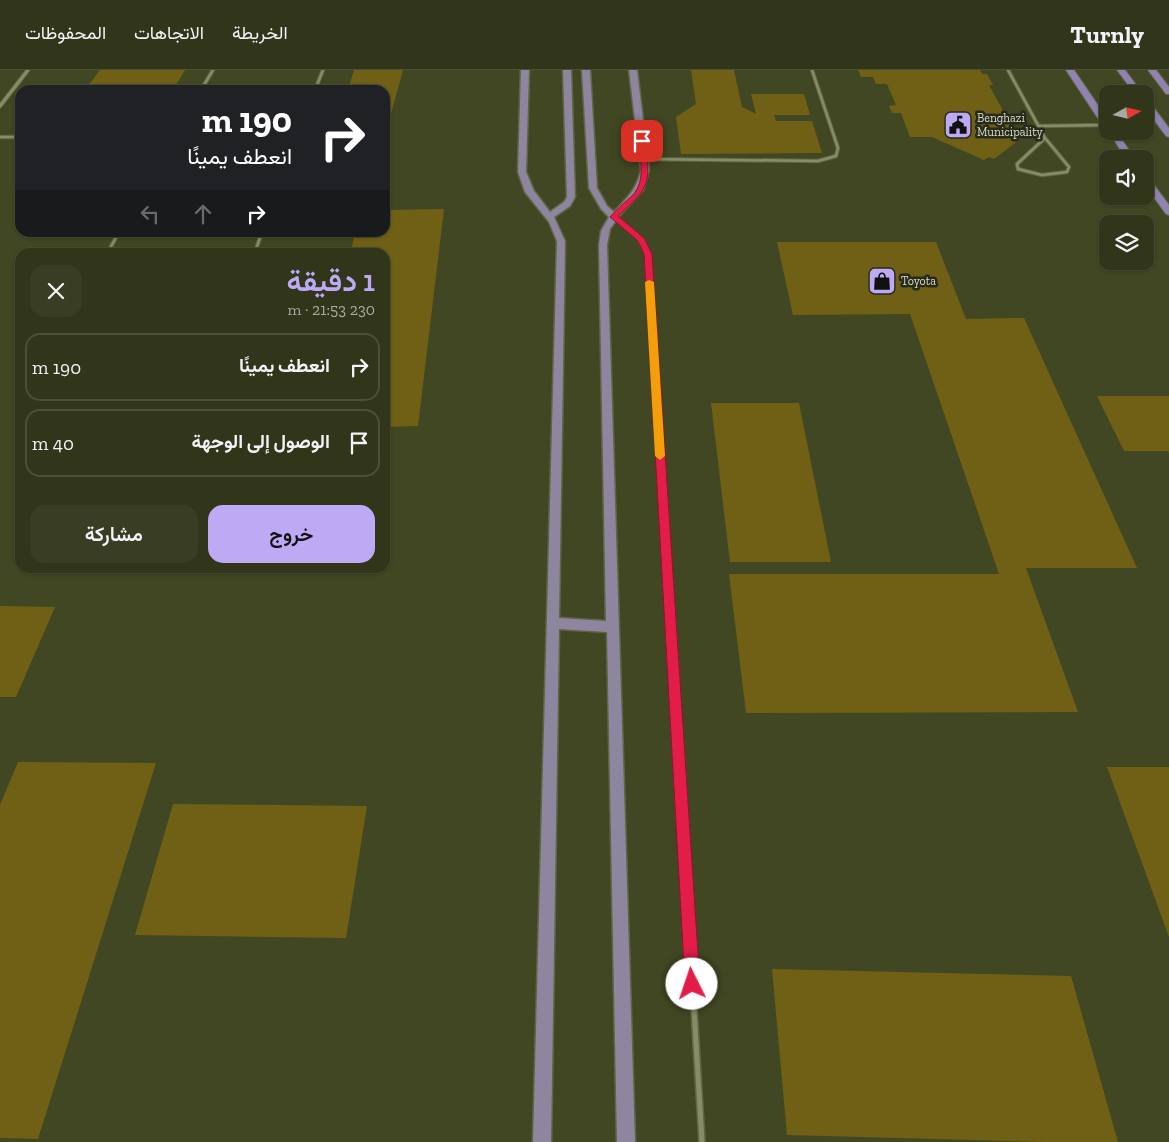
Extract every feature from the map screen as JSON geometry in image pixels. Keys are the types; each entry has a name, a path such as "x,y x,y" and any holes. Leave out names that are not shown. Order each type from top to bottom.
{"highway":[{"path":"1070,70 1099,114"},
{"path":"1121,70 1132,85"},
{"path":"1152,70 1169,92"},
{"path":"1154,114 1169,134"},
{"path":"1154,191 1169,212"}],"main road":[{"path":"525,70 522,172 524,183 530,194 558,228 561,241 542,1142"},
{"path":"550,216 567,204 571,197 567,70"},
{"path":"586,70 593,188 604,208 614,217"},
{"path":"626,1142 603,245 606,230 614,217 637,194 644,182 644,159 633,70"},
{"path":"553,623 613,627"}],"street":[{"path":"16,85 28,70"},
{"path":"0,106 15,87"}],"lane":[{"path":"204,85 213,70"},
{"path":"317,85 323,70"},
{"path":"644,159 818,161 836,156 838,148 812,70"},
{"path":"1008,70 1045,138 1069,170 1058,174 1028,173 1018,169 1017,164 1045,138"},
{"path":"1038,126 1099,128"},
{"path":"0,137 15,137"},
{"path":"614,217 630,228 641,240 648,254 702,1142"},
{"path":"110,248 116,237"}],"building":[{"path":"100,70 185,70 176,85 89,85"},
{"path":"354,70 403,70 390,117 390,85 350,85"},
{"path":"691,70 734,70 742,107 756,114 751,94 804,94 810,115 774,115 776,121 812,121 822,153 681,154 676,117 696,104"},
{"name":"Benghazi Municipality","path":"858,70 980,70 982,74 987,74 993,85 989,85 1019,140 994,159 989,157 984,160 932,137 910,137 901,113 892,113 889,106 896,105 887,84 876,84 873,77 861,77"},
{"path":"444,209 418,426 390,427 390,248 352,248 354,237 390,237 390,210"},
{"path":"777,242 936,242 966,319 1024,318 1137,568 1026,568 1078,712 746,713 729,574 999,574 910,314 793,315"},
{"path":"1097,396 1169,396 1169,453 1168,451 1124,451"},
{"path":"711,403 799,403 831,562 730,562"},
{"path":"0,606 55,607 16,697 0,697"},
{"path":"18,762 156,763 38,1139 0,1138 0,805"},
{"path":"1107,767 1169,767 1169,937"},
{"path":"173,804 367,806 346,938 135,935"},
{"path":"772,969 1071,976 1118,1142 1044,1142 787,1135"}],"slow traffic":[{"path":"649,282 660,456"}],"place":[{"name":"Benghazi Municipality","path":"958,125"},
{"name":"Toyota","path":"882,281"}],"route":[{"path":"642,141 645,170 644,182 637,194 614,217 630,228 641,240 648,254 692,984"}]}
